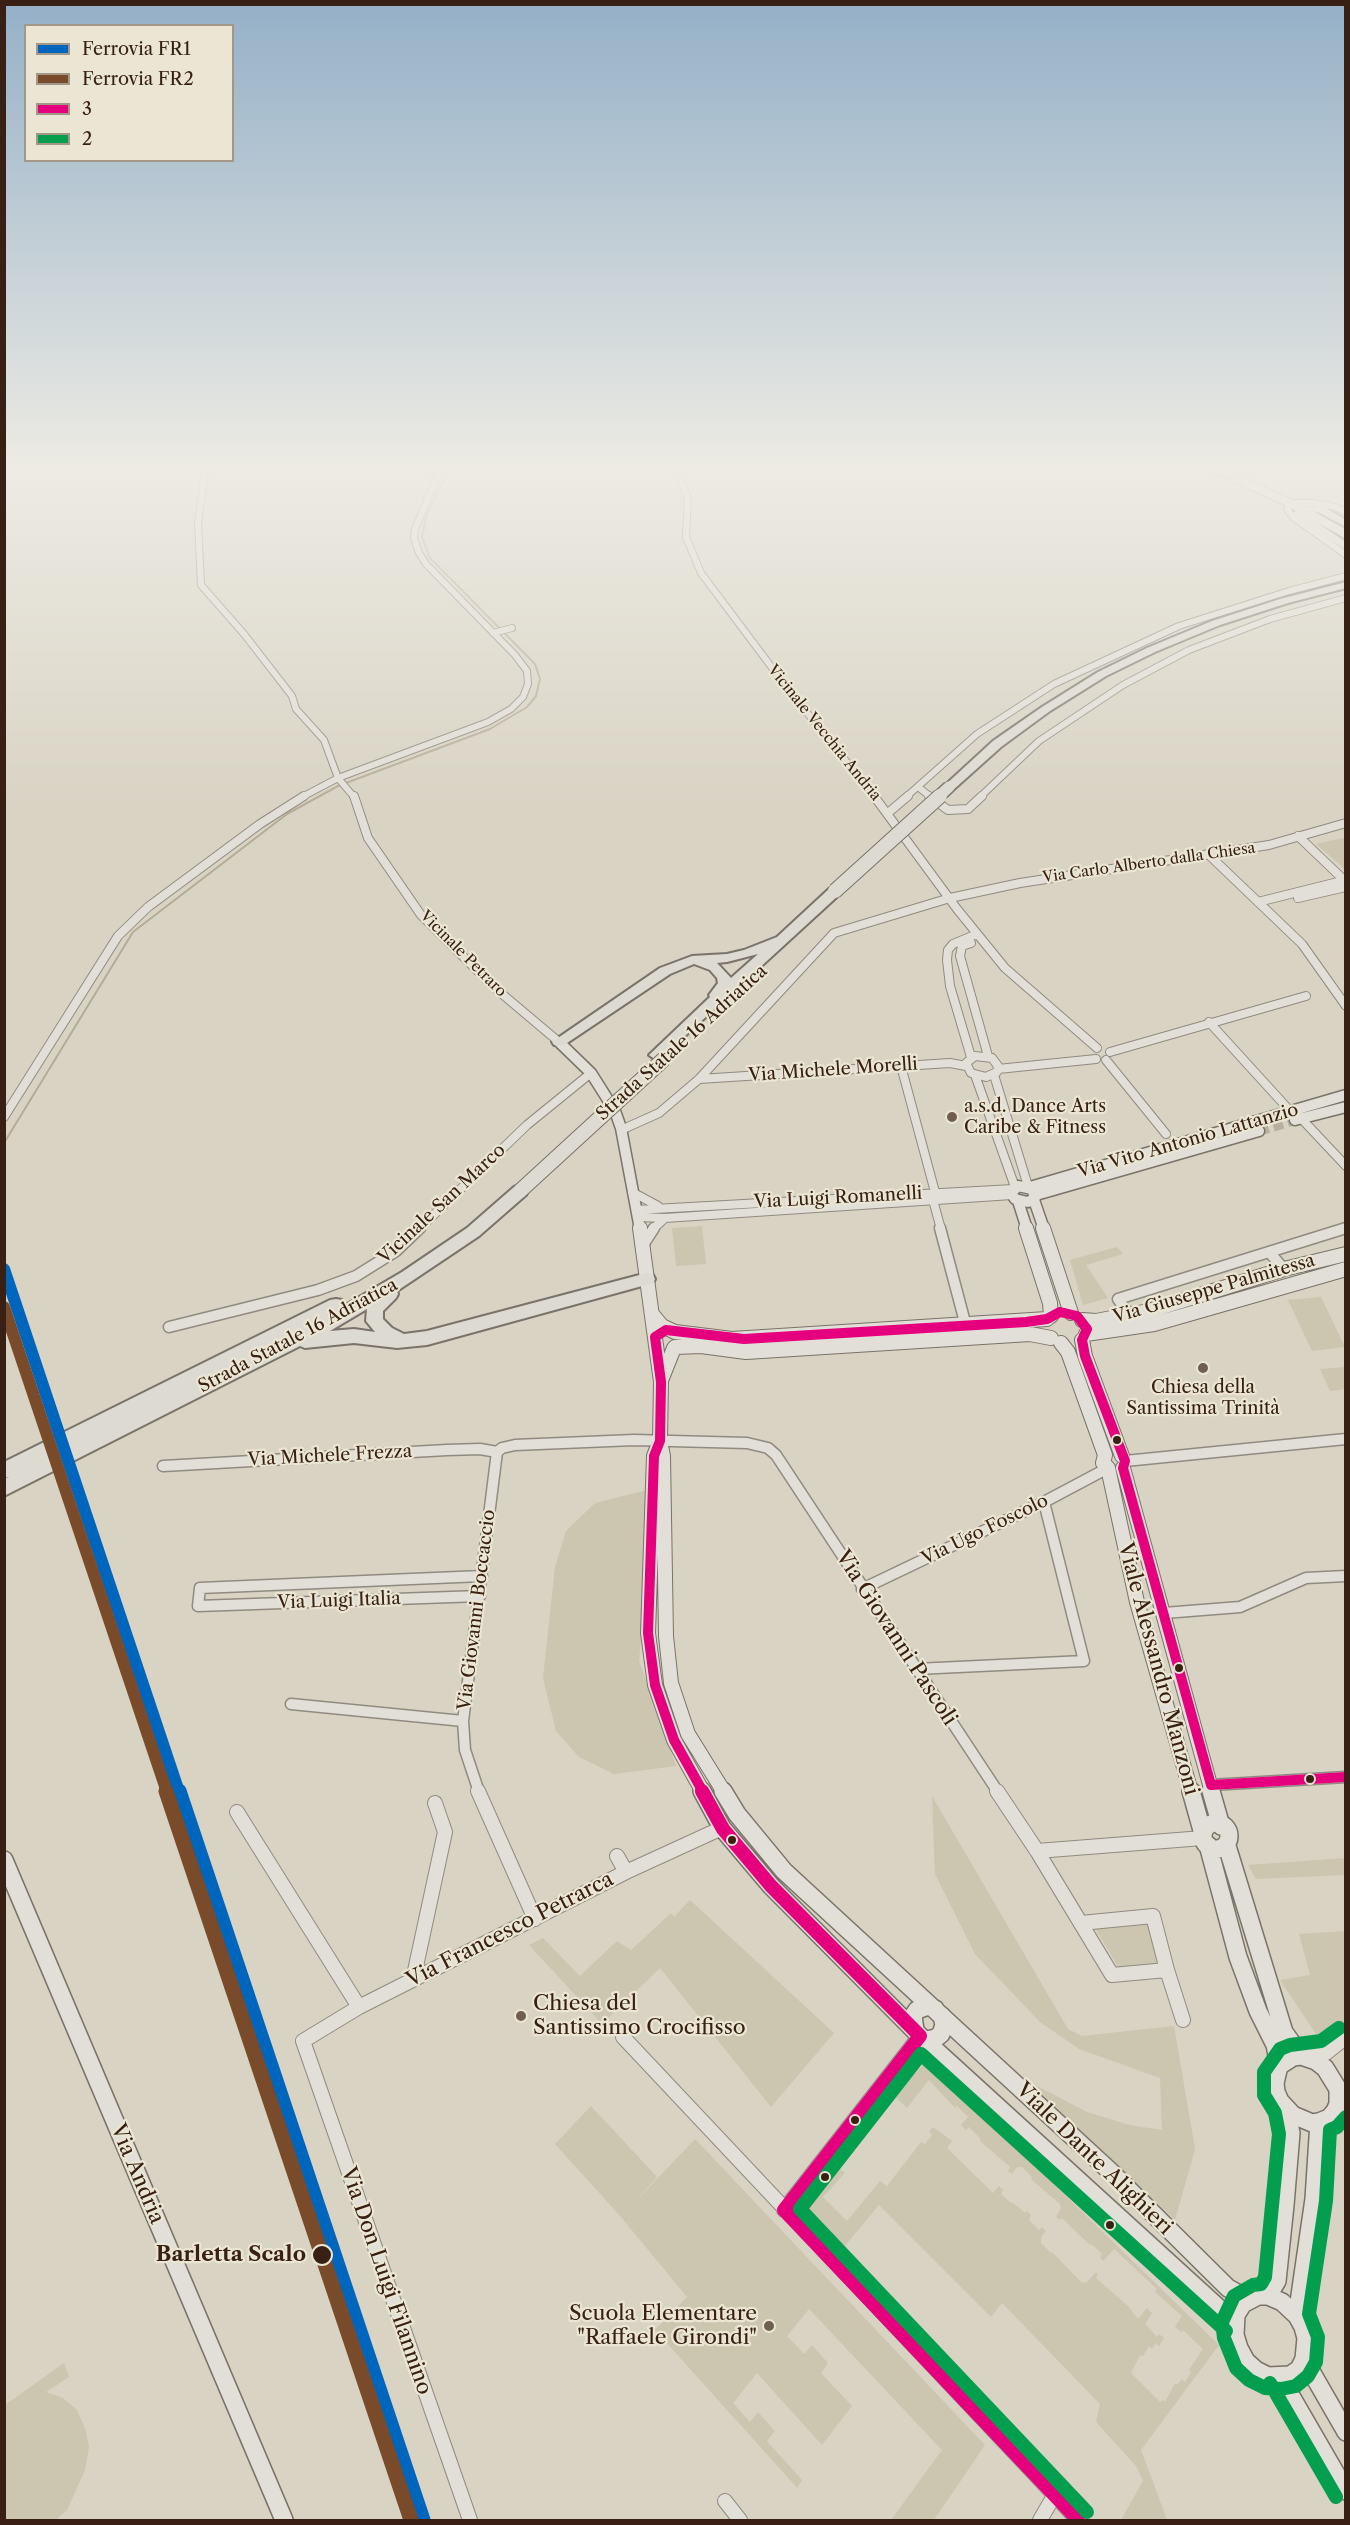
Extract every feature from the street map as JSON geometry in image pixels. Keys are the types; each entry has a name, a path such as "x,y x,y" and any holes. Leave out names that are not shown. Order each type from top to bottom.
{"highway":[{"name":"Strada Statale 16 Adriatica","path":"4,1471 284,1346 408,1276 473,1232 516,1189 952,790 997,744 1046,709 1102,674 1151,650 1216,623 1346,585"},
{"name":"Strada Statale 16 Adriatica","path":"952,790 1053,712 1109,678 1158,653 1224,627 1290,605 1346,591"},
{"name":"Strada Statale 16 Adriatica","path":"660,1057 706,1009 781,939 838,894"},
{"path":"559,1042 665,971 692,960 741,955 781,939"},
{"path":"692,960 715,966 724,977 725,983 706,1009"},
{"name":"Strada Statale 16 Adriatica","path":"4,1488 318,1316 399,1269 516,1189"},
{"path":"408,1276 375,1309 375,1321 386,1333 410,1340"},
{"path":"284,1346 317,1338 354,1336 397,1341 427,1338 647,1278"}],"street":[{"name":"Vicinale Petraro","path":"201,583 292,696 296,709 324,740 339,779 353,793 368,838 421,915 495,988 559,1042 591,1073 615,1111 621,1130 637,1213"},
{"path":"4,1117 106,954 129,923 148,907 283,808 339,779 488,722 511,708 523,697 528,684 526,671 444,583"},
{"name":"Vicinale Vecchia Andria","path":"708,583 781,680 888,813 1005,968 1097,1048"},
{"path":"888,813 977,734 1054,684 1179,626 1320,583"},
{"path":"918,787 948,810 968,809 1039,741 1123,685 1189,650 1270,619 1346,598"},
{"path":"493,633 512,628"},
{"path":"1341,824 1346,832"},
{"name":"Via Carlo Alberto dalla Chiesa","path":"621,1130 658,1113 699,1079 834,933 950,898 1020,883 1269,845 1341,824"},
{"path":"1298,836 1345,882"},
{"path":"1209,855 1302,944 1346,1006"},
{"path":"1261,904 1345,882"},
{"path":"980,937 962,946 960,956 988,1056 996,1069 1050,1303 1049,1317 1045,1327 1056,1340"},
{"path":"980,937 953,944 948,950 950,986 971,1058 966,1066 975,1075 1077,1317 1084,1337 1073,1344 1030,1334 746,1352 700,1346 664,1349 656,1341 661,1331 744,1339 966,1326 1049,1317 1060,1312 1077,1317"},
{"path":"975,1075 986,1077 996,1069 1108,1056 1209,1022 1306,996"},
{"path":"1209,1022 1346,1166"},
{"path":"1090,1058 1091,1052 1097,1048 1108,1056 1166,1134"},
{"path":"971,1058 988,1056"},
{"name":"Via Michele Morelli","path":"699,1079 950,1062 966,1066"},
{"path":"901,1066 966,1326"},
{"name":"Vicinale San Marco","path":"170,1327 318,1290 356,1276 376,1265 404,1243 527,1125 591,1073"},
{"name":"Via Vito Antonio Lattanzio","path":"1023,1192 1295,1115 1346,1095"},
{"name":"Via Vito Antonio Lattanzio","path":"1295,1115 1346,1107"},
{"name":"Via Vito Antonio Lattanzio","path":"1023,1192 1259,1131"},
{"name":"Via Luigi Romanelli","path":"632,1192 664,1213"},
{"name":"Via Luigi Romanelli","path":"637,1213 1023,1192"},
{"name":"Viale Dante Alighieri","path":"637,1213 661,1382 660,1441 663,1456 666,1636 671,1683 688,1734 739,1817 784,1870 1110,2171 1228,2288 1248,2299"},
{"path":"643,1245 664,1213"},
{"path":"1129,1315 1118,1299 1346,1228"},
{"path":"1269,1252 1284,1269"},
{"name":"Via Giuseppe Palmitessa","path":"1077,1317 1096,1321 1129,1315 1284,1269 1346,1254"},
{"name":"Via Giuseppe Palmitessa","path":"1084,1337 1154,1324 1346,1269"},
{"path":"651,1314 680,1340 674,1347"},
{"name":"Viale Alessandro Manzoni","path":"1084,1337 1085,1356 1124,1462 1221,1826"},
{"name":"Viale Alessandro Manzoni","path":"1056,1340 1068,1352 1106,1462 1137,1602 1238,1957 1258,2012 1275,2045 1279,2066"},
{"name":"Viale Dante Alighieri","path":"661,1382 674,1347"},
{"path":"1106,1462 1118,1471 1124,1462 1346,1439"},
{"path":"497,1452 502,1448 515,1445 660,1441"},
{"name":"Viale Dante Alighieri","path":"660,1441 654,1456 648,1633 655,1685 674,1740 722,1828 771,1886 920,2035 1234,2322"},
{"name":"Via Giovanni Pascoli","path":"660,1441 747,1443 768,1448 776,1455 816,1513 862,1589 1037,1851 1112,1975 1167,1970"},
{"name":"Via Michele Frezza","path":"163,1466 447,1450 480,1449 497,1452"},
{"name":"Via Giovanni Boccaccio","path":"497,1452 463,1721 465,1750 482,1803 507,1846 535,1919"},
{"name":"Via Ugo Foscolo","path":"862,1589 1044,1502 1106,1462"},
{"path":"916,1669 1084,1661 1044,1502"},
{"name":"Via Luigi Italia","path":"480,1596 198,1606 200,1588 482,1576"},
{"path":"1164,1614 1240,1607 1305,1578 1346,1576"},
{"path":"291,1704 463,1721"},
{"path":"1211,1785 1346,1777"},
{"path":"413,1980 445,1832 435,1803"},
{"path":"237,1812 359,2007"},
{"path":"722,1828 729,1833 738,1831 742,1825 739,1817"},
{"path":"1205,1839 1208,1825 1221,1826 1229,1834 1227,1846 1284,2032 1303,2057 1325,2068 1342,2083 1338,2104 1329,2118 1319,2122 1301,2120 1286,2109"},
{"name":"Via Francesco Petrarca","path":"303,2041 359,2007 626,1872 722,1828"},
{"path":"1037,1851 1205,1839 1216,1849 1227,1846"},
{"path":"616,1856 626,1872"},
{"name":"Via Andria","path":"4,1860 284,2520"},
{"path":"1080,1923 1153,1916 1183,2019"},
{"path":"784,2210 920,2035 941,2034 944,2025 938,2012 928,2006 917,2010 913,2016 920,2035"},
{"path":"623,2037 1078,2520"},
{"path":"1268,2296 1277,2281 1286,2205 1291,2133 1286,2109 1276,2092 1275,2083 1279,2066 1293,2056 1303,2057 1326,2053 1346,2037"},
{"name":"Via Don Luigi Filannino","path":"303,2041 470,2520"},
{"path":"1297,2316 1314,2199 1319,2122"},
{"path":"1268,2296 1282,2302 1297,2316 1306,2338 1304,2359 1299,2369 1280,2378 1268,2376 1256,2370 1246,2361 1235,2335 1234,2322 1239,2309 1248,2299 1268,2296"},
{"path":"1304,2359 1346,2432"},
{"path":"1280,2378 1346,2491"},
{"path":"1040,2520 1054,2496"},
{"path":"725,2501 740,2520"}],"shaded area":[{"path":"1345,839 1345,869 1316,844"},
{"path":"702,1226 706,1264 676,1266 672,1228"},
{"path":"1117,1247 1123,1254 1086,1265 1108,1298 1083,1305 1070,1260"},
{"path":"1321,1297 1345,1347 1312,1351 1288,1300"},
{"path":"1345,1367 1345,1389 1330,1391 1320,1369"},
{"path":"647,1490 647,1571 639,1661 676,1766 614,1774 579,1757 556,1731 543,1678 555,1567 566,1531 595,1503"},
{"path":"932,1796 1068,2029 1082,2036 1174,2026 1195,2149 1175,2220 1020,2077 1087,2112 1129,2125 1162,2130 1160,2078 1079,2049 1040,2022 975,1954 935,1874"},
{"path":"1345,1858 1345,1875 1256,1879 1248,1865"},
{"path":"690,1900 834,2033 771,2107 660,1968 602,2024 529,1945 543,1938 580,1976 617,1941 631,1950 671,1913 674,1917"},
{"path":"1151,1922 1162,1964 1120,1970 1095,1928"},
{"path":"1345,1931 1345,2025 1322,2043 1280,1980 1310,1975 1299,1934"},
{"path":"927,2061 1219,2345 1141,2450 1167,2520 1121,2520 1143,2481 1136,2466 1096,2422 1100,2404 1002,2303 991,2317 879,2205 844,2247 800,2205 834,2164 845,2173 823,2197 847,2221 880,2181 887,2186 921,2142 925,2144 932,2135 929,2132 933,2127 952,2141 947,2148 993,2193 999,2186 1003,2190 1001,2194 1025,2213 1027,2211 1031,2215 1029,2220 1039,2230 1042,2227 1046,2231 1041,2237 1041,2243 1082,2283 1087,2282 1096,2272 1098,2275 1096,2278 1128,2306 1138,2319 1147,2308 1152,2313 1145,2324 1157,2337 1159,2334 1164,2338 1159,2346 1156,2343 1152,2349 1149,2346 1143,2356 1140,2355 1131,2373 1160,2402 1163,2400 1165,2402 1175,2383 1177,2385 1182,2379 1185,2382 1191,2372 1189,2370 1203,2349 1183,2330 1181,2332 1175,2327 1182,2316 1155,2292 1157,2289 1114,2249 1103,2261 1100,2258 1102,2254 1097,2249 1062,2218 1060,2220 1056,2217 1061,2208 1060,2204 1031,2179 1032,2177 1022,2167 1017,2167 1012,2174 1008,2171 1010,2167 980,2141 981,2139 969,2127 966,2130 961,2125 968,2117 957,2106 955,2108 929,2080 907,2108 894,2095"},
{"name":"Scuola Elementare \"Raffaele Girondi\"","path":"591,2106 657,2177 632,2205 695,2139 985,2445 934,2520 891,2520 942,2450 809,2309 787,2336 804,2354 812,2345 828,2363 821,2373 852,2406 822,2445 757,2373 733,2403 750,2422 758,2412 775,2431 767,2441 802,2480 797,2488 655,2330 687,2297 621,2217 555,2144"},
{"path":"64,2363 69,2377 46,2392 63,2398 77,2410 85,2428 89,2447 85,2470 67,2510 56,2520 5,2520 5,2405"}],"waterway":[{"path":"4,1143 133,932 287,814 338,786 490,729 527,707 536,696 540,679 535,664 455,583"}],"tunnel":[{"path":"1259,1131 1295,1120"}],"rail line":[{"name":"FR1","path":"4,1269 423,2520"},
{"name":"FR2","path":"4,1307 411,2520"}],"transit line":[{"name":"3","path":"1078,2520 784,2210 920,2036 771,1886 723,1829 674,1740 655,1685 648,1633 654,1456 660,1441 661,1382 655,1337 666,1330 744,1339 1026,1322 1047,1319 1060,1312 1077,1316 1087,1329 1082,1340 1085,1356 1125,1461 1123,1468 1211,1785 1346,1777"},
{"name":"2","path":"1339,2028 1321,2041 1290,2045 1280,2049 1264,2072 1264,2095 1275,2113 1279,2134 1265,2277 1261,2284 1253,2285 1234,2296 1222,2322 1224,2338 1236,2368 1249,2380 1265,2388 1281,2389 1296,2386 1308,2376 1316,2362 1318,2337 1309,2314 1326,2201 1330,2130 1337,2127 1346,2117"},
{"name":"2","path":"1087,2512 800,2209 921,2054 1226,2331"},
{"name":"2","path":"1270,2383 1336,2497"}],"place":[{"name":"a.s.d. Dance Arts Caribe & Fitness","path":"952,1117"},
{"name":"Chiesa della Santissima Trinità","path":"1203,1368"},
{"name":"Chiesa del Santissimo Crocifisso","path":"521,2016"},
{"name":"Barletta Scalo","path":"322,2255"},
{"name":"Scuola Elementare \"Raffaele Girondi\"","path":"769,2326"}]}
